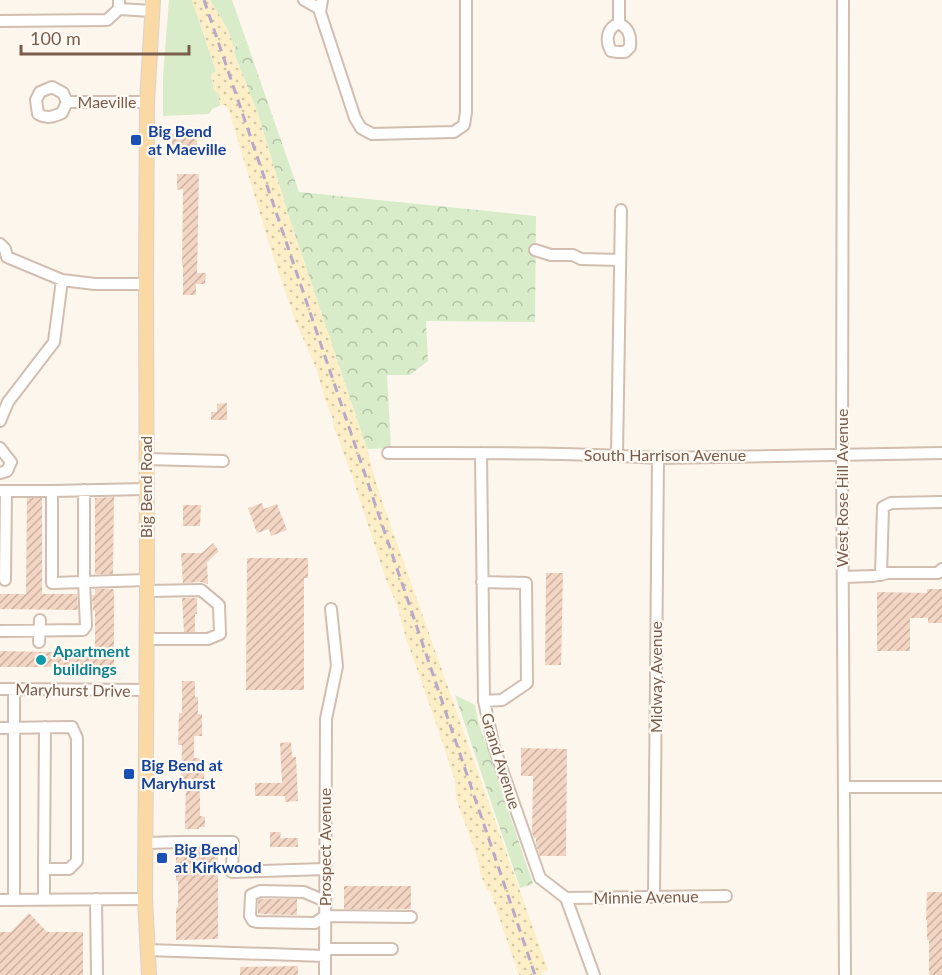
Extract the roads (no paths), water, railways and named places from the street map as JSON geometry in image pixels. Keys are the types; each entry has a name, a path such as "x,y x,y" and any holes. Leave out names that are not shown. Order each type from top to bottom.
{"main road":[{"name":"Big Bend Road","path":"149,975 145,899 146,284 147,102 152,6"}],"street":[{"path":"304,0 321,5 355,118 361,128 372,134 454,132 464,125 466,0"},
{"path":"619,0 619,23"},
{"name":"West Rose Hill Avenue","path":"843,0 842,454 845,975"},
{"path":"0,21 107,20 119,5 152,6"},
{"name":"Maeville","path":"67,102 147,102"},
{"path":"617,455 621,210"},
{"path":"0,244 5,249 3,260 62,280 95,284 146,284"},
{"path":"535,250 551,255 573,255 581,259 620,261"},
{"path":"0,421 8,402 54,342 62,280"},
{"path":"0,448 10,462 8,471 0,473"},
{"name":"South Harrison Avenue","path":"388,453 617,455 658,458 942,453"},
{"name":"Grand Avenue","path":"481,453 484,701 494,747 540,878 566,898"},
{"name":"Midway Avenue","path":"654,896 658,458"},
{"path":"146,459 223,461"},
{"path":"5,580 3,491 146,489"},
{"path":"0,631 40,625 83,630 86,626 84,490"},
{"path":"52,491 52,583 84,582 201,590 219,605 220,634 208,639 146,639"},
{"path":"881,575 883,507 891,503 942,502"},
{"path":"843,577 888,573 938,573 942,569"},
{"path":"482,582 526,583 527,683 502,700 484,701"},
{"name":"Prospect Avenue","path":"325,975 326,719 337,666 331,609"},
{"path":"39,642 40,625"},
{"name":"Maryhurst Drive","path":"0,689 146,690"},
{"path":"14,689 14,900"},
{"path":"44,900 45,727"},
{"path":"0,728 72,727 77,738 77,861 69,868 45,868"},
{"path":"844,787 942,787"},
{"path":"145,843 233,842 232,872 325,869"},
{"path":"325,902 304,892 260,891 251,895 250,916 256,922 315,923 325,915 411,917"},
{"name":"Minnie Avenue","path":"566,898 726,896"},
{"path":"566,898 594,975"},
{"path":"96,899 97,975"},
{"path":"0,900 145,899"},
{"path":"148,950 325,952 392,949"}],"railway":[{"path":"204,0 535,975"}],"place":[{"name":"Big Bend at Maeville","path":"136,140"},
{"name":"Apartment buildings","path":"41,660"},
{"name":"Big Bend at Maryhurst","path":"129,774"},
{"name":"Big Bend at Kirkwood","path":"162,858"}]}
